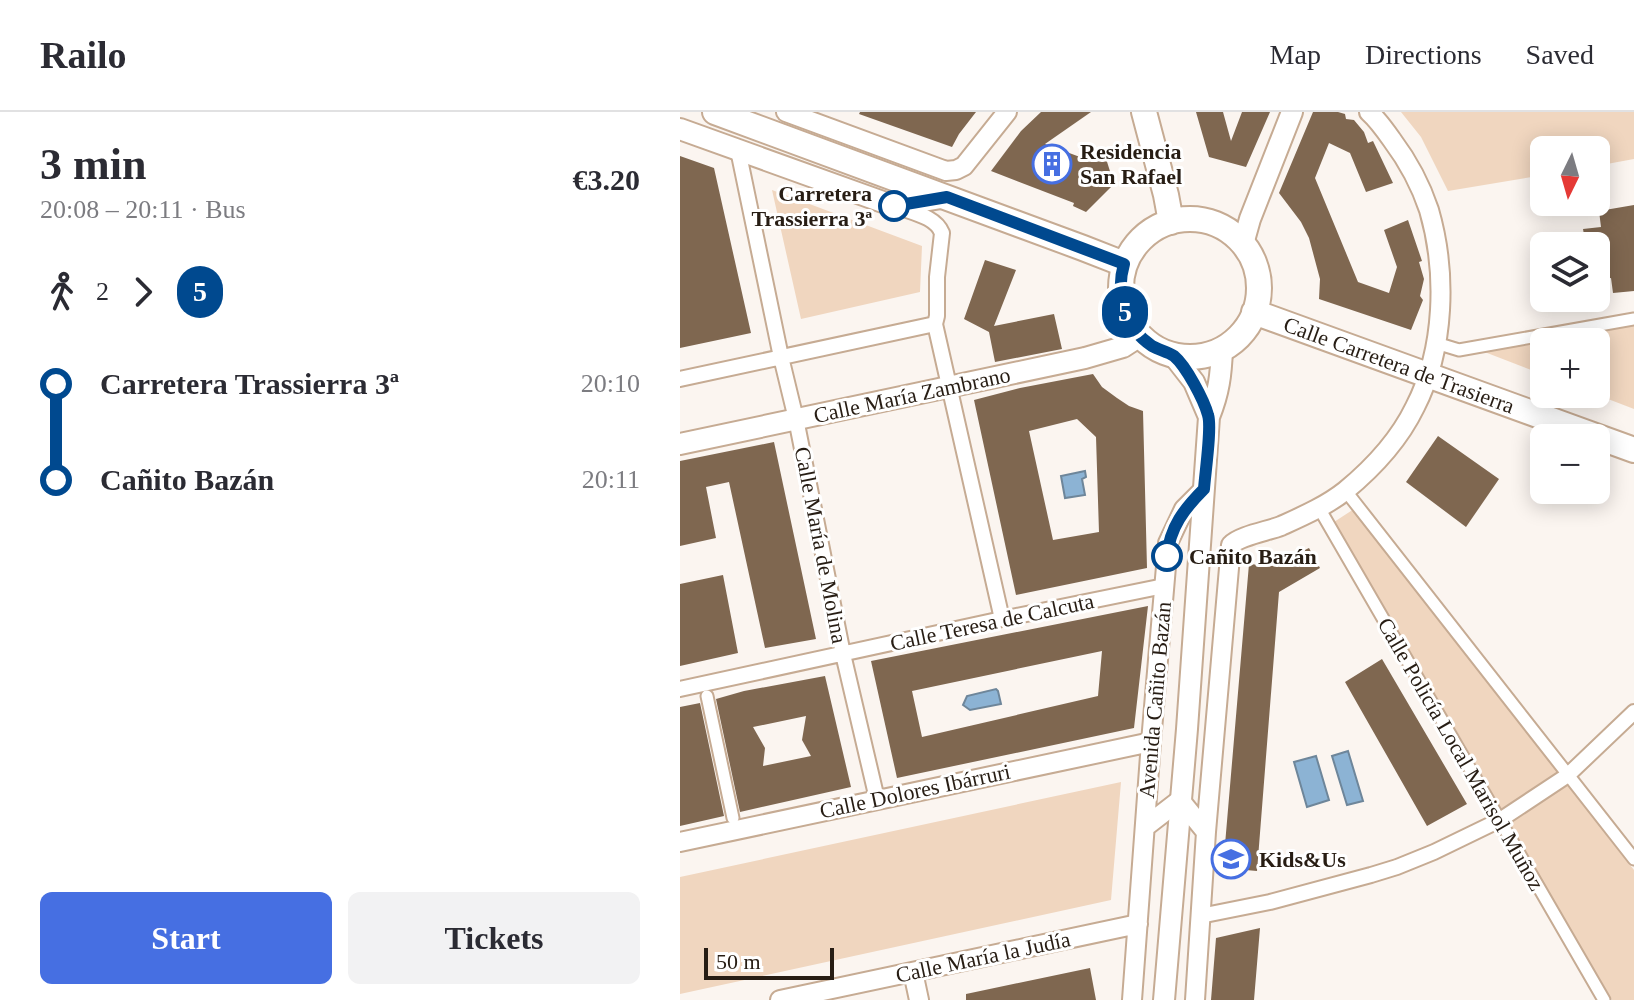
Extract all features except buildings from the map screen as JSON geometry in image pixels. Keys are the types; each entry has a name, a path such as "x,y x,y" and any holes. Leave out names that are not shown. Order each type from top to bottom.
{"main road":[{"path":"715,112 1124,264"},
{"path":"1144,112 1171,222"},
{"path":"1243,244 1292,112"},
{"path":"680,129 894,206 947,197"},
{"path":"1194,219 1226,229 1243,244 1258,277 1258,298 1254,312 1241,333 1222,349 1198,356 1173,355 1155,348 1140,336 1123,306 1121,285 1124,264 1145,235 1171,222 1194,219"},
{"name":"Calle Carretera de Trasierra","path":"1254,312 1634,450"},
{"name":"Calle María Zambrano","path":"680,444 1085,358 1123,347 1140,336"},
{"name":"Avenida Cañito Bazán","path":"1164,1000 1209,417 1221,381 1222,349"},
{"name":"Avenida Cañito Bazán","path":"1173,355 1194,382 1209,417"}],"street":[{"path":"786,112 946,171 964,166 1007,112"},
{"path":"1195,1000 1230,550 1237,539 1280,526 1319,508 1345,490 1384,454 1415,407 1436,343 1438,253 1428,209 1401,153 1369,112"},
{"path":"876,145 921,188"},
{"name":"Calle María de Molina","path":"738,150 843,654 877,799"},
{"path":"894,206 930,219 942,233 935,324 1002,619"},
{"path":"1436,343 1459,350 1634,319"},
{"path":"680,379 935,324"},
{"name":"Avenida Cañito Bazán","path":"1132,1000 1168,543 1184,509 1204,489"},
{"path":"1345,490 1634,859"},
{"name":"Calle Policía Local Marisol Muñoz","path":"1319,508 1604,1000"},
{"name":"Calle Teresa de Calcuta","path":"680,689 1164,586"},
{"path":"707,696 733,818"},
{"path":"1200,916 1270,902 1397,867 1434,852 1500,820 1568,775 1634,712"},
{"name":"Calle Dolores Ibárruri","path":"680,842 1151,742"},
{"name":"Avenida Cañito Bazán","path":"1145,827 1180,800 1206,832"},
{"name":"Calle María la Judía","path":"780,1000 1138,924"},
{"path":"913,972 919,1000"}],"shaded area":[{"path":"1401,112 1634,112 1634,159 1610,163 1610,136 1530,136 1530,177 1448,191 1421,137"},
{"path":"772,190 922,246 920,292 801,319"},
{"path":"1634,324 1634,409 1610,400 1610,328"},
{"path":"1530,342 1530,370 1482,351"},
{"path":"1354,509 1634,870 1634,1000 1612,1000 1334,522"},
{"path":"1121,782 1111,900 680,994 680,877"}],"water":[{"path":"1085,471 1086,477 1082,479 1085,495 1065,498 1061,476"},
{"path":"996,689 1001,704 970,710 963,705 967,696"},
{"path":"1348,751 1363,801 1347,805 1332,756"},
{"path":"1316,756 1329,800 1307,807 1294,762"}],"bus line":[{"name":"5","path":"894,206 947,197 1124,264 1121,292 1131,325 1150,344 1173,355 1194,382 1209,417 1204,489 1184,509 1168,543 1167,556"}],"place":[{"name":"Residencia San Rafael","path":"1052,164"},
{"name":"Carretera Trassierra 3ª","path":"894,206"},
{"name":"Cañito Bazán","path":"1167,556"},
{"name":"Kids&Us","path":"1231,859"}]}
